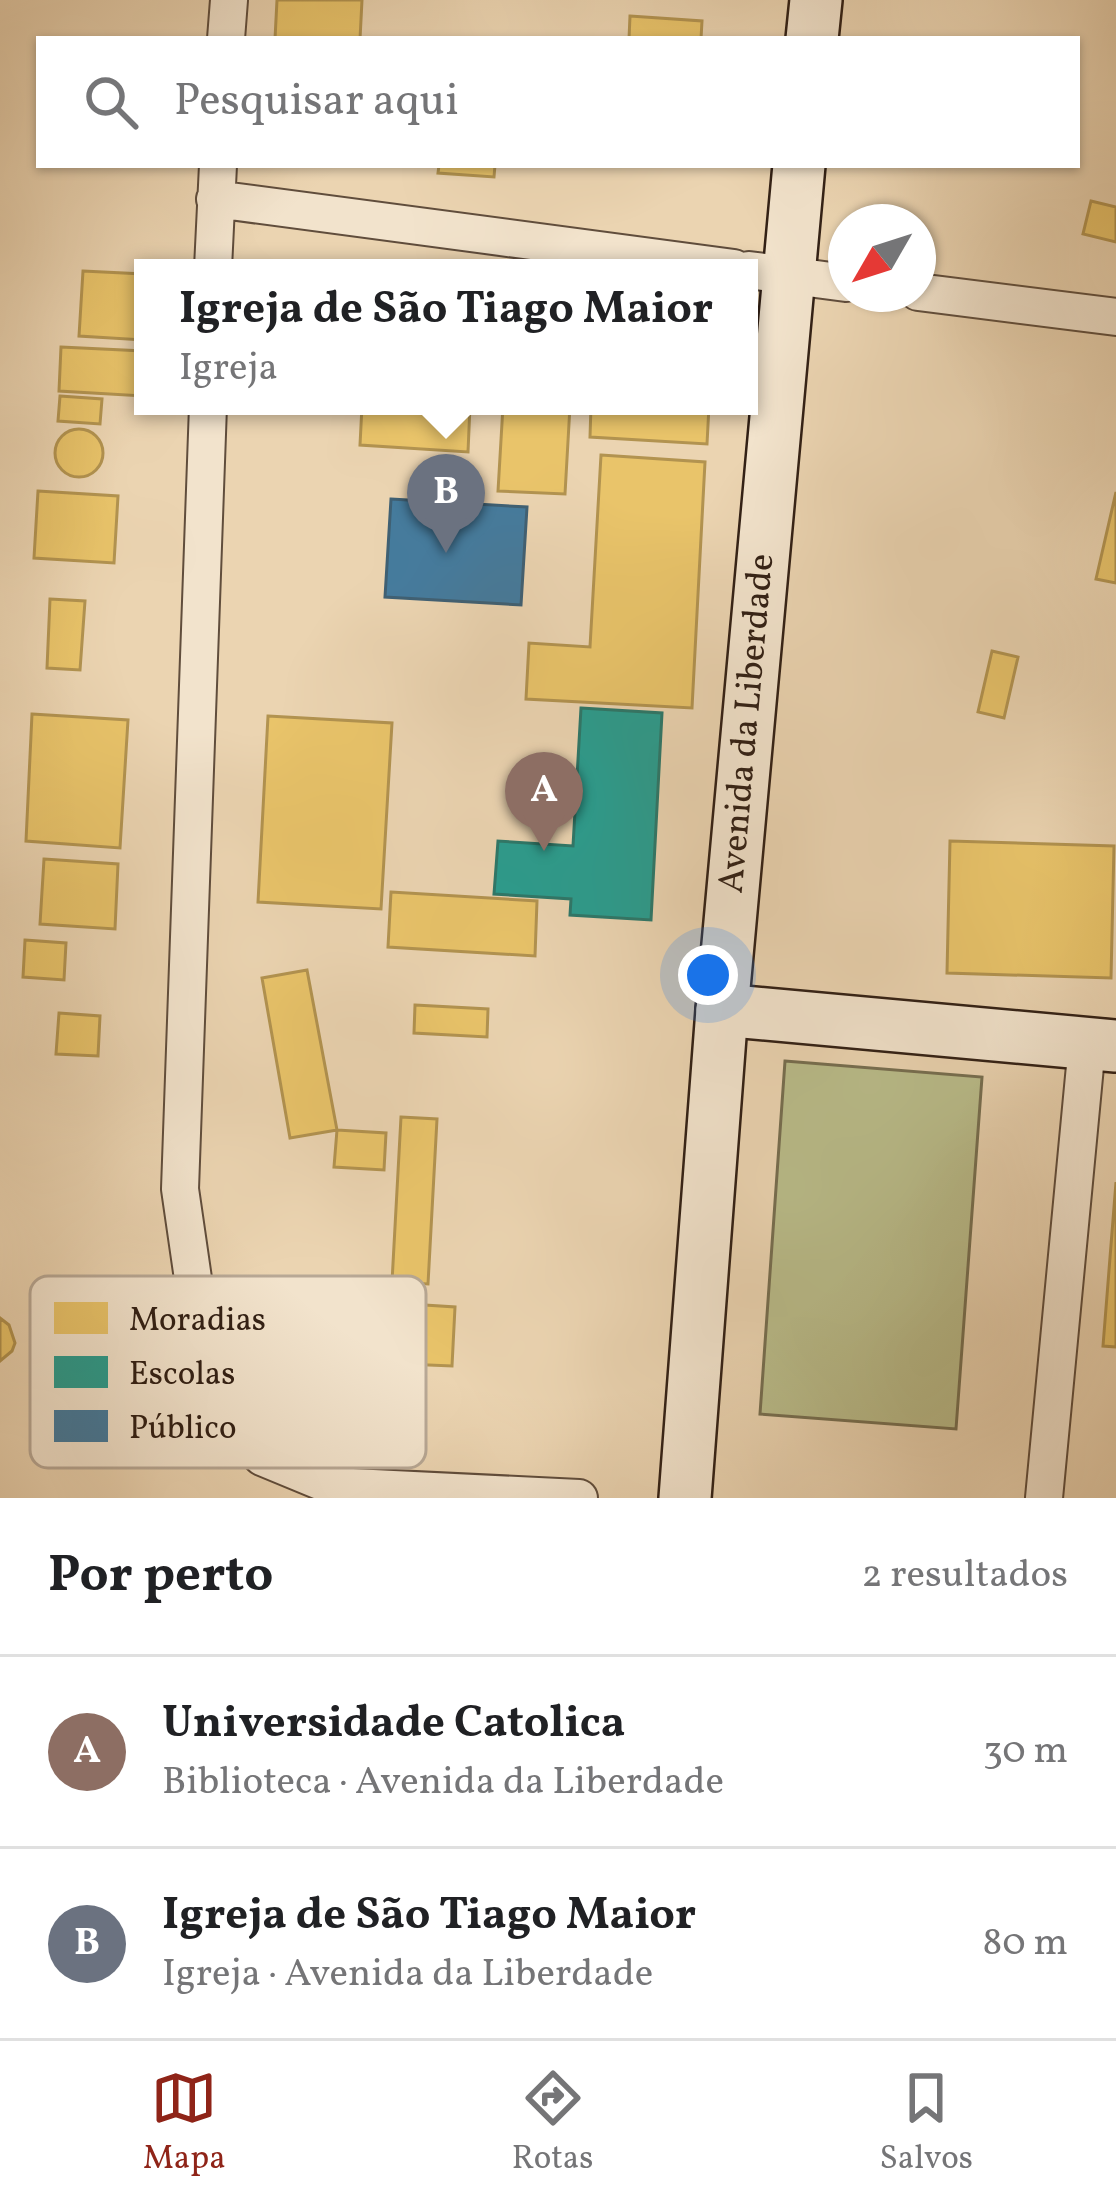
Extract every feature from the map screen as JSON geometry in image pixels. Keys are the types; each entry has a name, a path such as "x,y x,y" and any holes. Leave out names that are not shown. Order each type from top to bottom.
{"street":[{"path":"226,36 229,0"},
{"path":"812,36 816,0"},
{"name":"Avenida da Liberdade","path":"685,1498 722,1010 768,273 798,168"},
{"path":"213,259 216,182 680,259"},
{"path":"768,273 828,281"},
{"path":"936,294 1116,317"},
{"path":"193,1276 180,1189 208,415"},
{"path":"722,1010 1102,1046 1044,1498"},
{"path":"289,1468 332,1486 579,1498"}],"green space":[{"path":"785,1061 982,1077 956,1429 760,1414"}],"building: Moradias":[{"path":"277,0 362,0 360,36 275,36"},
{"path":"630,16 702,21 701,36 629,36"},
{"path":"439,168 495,168 494,177 438,173"},
{"path":"1091,201 1116,207 1116,242 1083,234"},
{"path":"83,271 134,274 134,339 79,336"},
{"path":"61,347 134,351 134,395 59,391"},
{"path":"60,396 102,399 100,424 58,421"},
{"path":"362,415 470,415 468,452 360,445"},
{"path":"502,415 569,415 565,494 498,491"},
{"path":"591,415 709,415 707,444 590,437"},
{"path":"79,429 96,436 103,453 96,470 79,477 62,470 55,453 62,436"},
{"path":"601,455 705,462 692,708 526,699 529,643 590,647"},
{"path":"38,491 118,496 114,563 34,558"},
{"path":"1116,492 1116,583 1096,579"},
{"path":"50,599 85,601 80,670 47,668"},
{"path":"992,651 1018,657 1004,718 978,712"},
{"path":"32,714 128,720 120,848 26,841"},
{"path":"268,716 392,723 381,909 258,902"},
{"path":"950,841 1114,846 1111,978 947,973"},
{"path":"44,859 118,864 115,929 40,924"},
{"path":"391,892 537,901 535,956 388,947"},
{"path":"25,940 66,943 64,980 23,977"},
{"path":"307,970 337,1130 290,1138 262,978"},
{"path":"415,1005 488,1009 487,1037 414,1033"},
{"path":"59,1013 100,1016 98,1056 56,1054"},
{"path":"401,1117 437,1119 428,1284 426,1276 392,1276"},
{"path":"337,1130 386,1133 384,1170 334,1167"},
{"path":"1116,1182 1116,1347 1103,1346"},
{"path":"426,1305 455,1307 452,1366 426,1365"},
{"path":"0,1318 9,1325 15,1343 0,1361"}],"building: Escolas":[{"path":"581,708 662,713 651,920 570,915 571,899 494,894 498,841 573,846"}],"building: Público":[{"path":"391,499 527,507 521,605 385,597"}],"place":[{"name":"Igreja de São Tiago Maior","path":"446,553"},
{"name":"Universidade Catolica","path":"544,851"}]}
